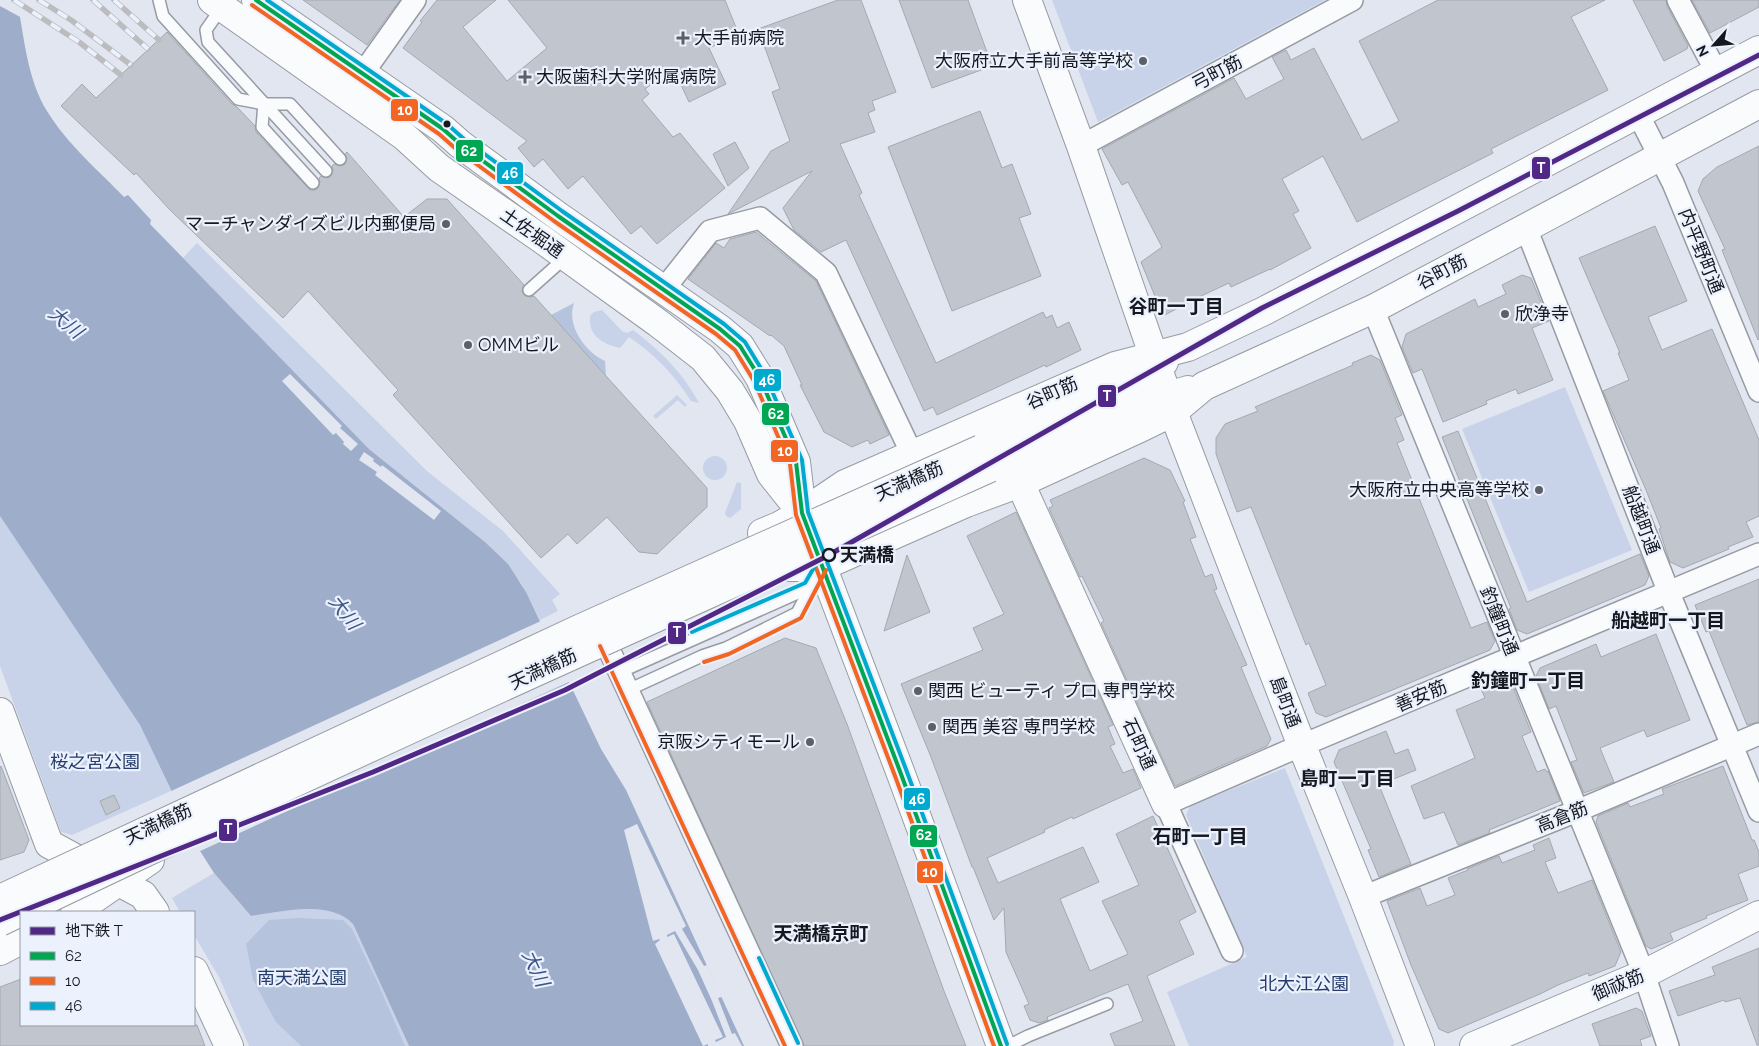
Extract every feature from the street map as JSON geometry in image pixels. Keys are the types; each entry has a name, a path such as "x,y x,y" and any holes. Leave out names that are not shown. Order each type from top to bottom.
{"main road":[{"name":"土佐堀通","path":"256,0 443,129 460,144 558,216 720,328 740,346 760,378 796,462 802,513 815,578 901,774 1001,1046"},
{"name":"島町通","path":"1027,0 1082,146 1170,404 1420,1046"},
{"name":"土佐堀通","path":"217,4 404,136 439,168 658,323 703,358 730,391 748,421 771,474 802,513"},
{"name":"谷町筋","path":"802,513 845,484 912,454 1115,366 1155,361 1264,311 1759,50"},
{"name":"谷町筋","path":"1204,386 1373,309 1759,104"},
{"name":"天満橋筋","path":"23,911 588,648 986,459 1123,387 1155,361"},
{"name":"天満橋筋","path":"0,899 579,628 986,459 1131,407 1170,404 1204,386"},
{"path":"815,578 966,503 1020,483 1170,404"},
{"name":"石町通","path":"1020,483 1166,804"},
{"name":"天満橋筋","path":"0,884 103,846 584,621 606,606 779,526 802,513"},
{"name":"天満橋筋","path":"76,911 119,880 174,845 606,643 776,568 815,578"},
{"path":"0,712 7,753 49,844 119,880 143,895 154,911"},
{"name":"天満橋筋","path":"0,922 20,912"},
{"name":"御祓筋","path":"1474,1046 1644,974 1759,915"},
{"path":"0,951 20,941"},
{"path":"195,973 229,1046"}],"street":[{"path":"363,73 415,0"},
{"name":"弓町筋","path":"1082,146 1352,0"},
{"path":"1678,0 1717,72"},
{"name":"内平野町通","path":"1638,114 1673,183 1759,391"},
{"path":"664,289 710,231 760,218 826,273 912,454"},
{"name":"船越町通","path":"1526,228 1669,593 1759,811"},
{"name":"釣鐘町通","path":"1373,309 1644,974 1668,1046"},
{"name":"善安筋","path":"1166,804 1759,554"},
{"path":"606,643 792,1046"},
{"name":"高倉筋","path":"1363,897 1759,734"},
{"name":"石町通","path":"1166,804 1232,951"}],"lane":[{"path":"159,0 163,16 238,99 264,104 290,104 340,159"},
{"path":"217,4 206,30 208,42 326,171"},
{"path":"264,104 262,127 313,183"},
{"path":"529,290 566,258"},
{"path":"624,681 815,578"},
{"path":"624,681 726,648 797,613 815,578"},
{"path":"1008,1046 1107,1004"}],"green space":[{"name":"大阪府立大手前高等学校","path":"1052,0 1325,0 1098,122"},
{"path":"197,243 428,472 503,531 560,594 552,600 558,611 540,620 521,583 485,542 369,449 183,258"},
{"path":"574,303 572,311 575,329 584,344 605,361 606,376 551,315"},
{"path":"602,310 622,331 627,333 633,330 662,354 686,382 699,403 691,401 678,382 663,366 629,337 620,348 598,338 591,329 590,316 594,312"},
{"name":"大阪府立中央高等学校","path":"1565,387 1632,550 1529,592 1462,429"},
{"path":"677,395 687,405 685,407 678,400 656,419 653,416"},
{"path":"715,456 720,457 726,463 726,473 720,479 715,480 710,479 704,473 703,468 704,463 710,457"},
{"path":"737,482 741,483 741,509 730,518 725,513"},
{"name":"桜之宮公園","path":"0,516 140,725 171,791 72,835 61,832 0,666"},
{"name":"北大江公園","path":"1285,768 1394,1042 1393,1046 1189,1046 1167,992 1247,957 1186,815 1190,806"},
{"name":"南天満公園","path":"214,873 251,916 290,910 318,909 343,916 353,924 409,1046 249,1046 219,977 195,937 195,911 179,911 172,898"},
{"name":"南天満公園","path":"298,918 343,920 352,929 405,1046 301,1046 276,1022 253,980 246,944 269,920"}],"water":[{"name":"大川","path":"0,0 17,0 27,57 40,99 55,123 73,146 124,197 128,195 151,220 150,224 369,449 485,542 508,564 526,592 601,749 626,790 744,1046 409,1046 353,924 343,916 318,909 290,910 251,916 214,873 200,851 140,725 0,516"}],"pier":[{"path":"0,0 20,0 24,19 0,6"},
{"path":"290,374 342,426 340,428 358,444 351,451 343,444 344,442 336,433 333,435 282,381"},
{"path":"364,452 374,459 373,461 381,467 382,465 441,511 434,520 375,475 377,472 359,460"},
{"path":"543,620 571,681 198,852 169,792"},
{"path":"637,824 686,926 682,929 704,966 707,965 722,997 718,998 732,1034 735,1033 742,1046 708,1046 708,1044 703,1046 655,944 660,940 653,941 624,830","holes":["675,931 698,970 726,1037 716,1042 715,1040 723,1037 674,934 667,937 667,935"]}],"building":[{"path":"303,0 400,0 367,45"},
{"path":"437,0 496,0 463,27 507,81 547,48 508,0 725,0 739,35 709,48 726,84 689,102 673,68 645,89 649,94 642,100 673,137 680,133 725,188 657,244 641,226 631,234 583,176 568,189 543,159 534,167 518,148 527,141 403,48 422,22 420,21"},
{"path":"838,0 861,0 896,92 872,101 875,110 868,113 875,132 840,144 862,193 859,195 936,363 1043,312 1046,318 1052,315 1057,328 1069,322 1081,350 937,415 933,407 924,411 846,240 821,252 794,230 783,208 812,171 728,214 771,151 790,141 772,92 780,89 758,29"},
{"path":"899,0 968,0 992,66 932,88"},
{"path":"1438,0 1605,0 1571,17 1608,90 1491,149 1493,153 1357,222 1323,156 1282,179 1299,211 1293,214 1311,248 1270,270 1231,287 1229,283 1163,316 1141,262 1162,247 1128,182 1122,185 1102,149 1234,78 1246,99 1284,79 1272,57 1286,50 1291,60 1314,48 1362,140 1399,121 1359,41"},
{"path":"1633,0 1666,0 1667,6 1688,46 1687,49 1664,61"},
{"path":"1692,0 1759,0 1759,7 1710,33"},
{"name":"OMMビル","path":"167,32 232,104 255,126 256,132 310,190 318,188 321,176 327,178 331,176 334,164 341,166 345,164 347,158 345,154 347,152 404,217 427,199 447,199 524,285 522,291 524,295 534,296 707,488 707,507 657,554 639,552 607,517 577,544 568,534 541,558 393,395 398,390 308,291 283,318 170,210 136,173 134,175 61,106 82,84 96,98"},
{"path":"980,111 1002,168 1012,164 1031,214 1019,218 1041,276 952,311 888,147"},
{"path":"735,142 749,168 728,186 713,154"},
{"path":"1759,146 1758,340 1722,250 1725,249 1698,191 1703,179 1717,167"},
{"path":"1655,226 1687,301 1648,317 1662,350 1712,329 1759,440 1759,516 1746,522 1753,537 1683,568 1670,562 1659,529 1661,528 1603,391 1629,380 1618,353 1620,353 1579,258"},
{"path":"756,232 816,281 889,435 870,444 868,440 852,447 824,432 800,385 802,385 784,346 771,335 688,279 716,243 724,248 730,239"},
{"path":"1522,275 1531,278 1549,321 1532,328 1553,380 1518,394 1516,389 1486,401 1487,404 1443,422 1422,369 1413,373 1402,347 1406,334 1475,299 1478,307 1506,294 1502,285"},
{"path":"1371,355 1380,360 1402,415 1395,418 1404,440 1397,443 1471,628 1487,622 1495,641 1490,650 1326,717 1316,713 1308,693 1326,685 1309,643 1306,645 1251,507 1237,512 1216,454 1216,438 1225,424 1258,411 1255,407 1353,365 1352,363"},
{"path":"1458,431 1527,602 1640,554 1649,576 1645,585 1527,634 1517,630 1509,609 1511,608 1442,437"},
{"path":"1144,458 1170,470 1185,501 1183,502 1196,537 1190,539 1205,577 1212,574 1217,589 1214,590 1247,665 1241,667 1271,739 1267,746 1175,786 1101,623 1104,621 1082,576 1080,577 1049,508 1053,506 1050,500"},
{"path":"1016,512 1113,725 1108,727 1115,744 1110,746 1123,773 1133,769 1141,788 1073,819 1072,817 1044,830 1045,832 987,858 998,883 1083,847 1099,882 1060,899 1090,971 1128,954 1102,901 1139,885 1116,834 1153,816 1196,912 1179,921 1194,954 1147,976 1175,1046 1115,1046 1110,1034 1143,1021 1128,984 1047,1017 1048,1020 1039,1023 1030,1020 1024,1006 1029,1004 1006,952 1004,908 994,920 901,684 983,650 973,628 1004,614 967,536"},
{"path":"907,555 930,612 884,631"},
{"path":"1759,579 1759,722 1747,725 1709,631 1706,632 1695,605"},
{"path":"1656,634 1690,720 1647,737 1644,730 1600,748 1614,782 1584,793 1571,762 1577,760 1556,706 1549,709 1536,676 1540,668 1596,644 1601,657"},
{"path":"785,638 816,648 847,724 944,991 966,1046 804,1046 647,702"},
{"path":"1501,680 1512,684 1531,732 1522,736 1537,772 1545,769 1548,771 1560,801 1489,830 1490,833 1458,845 1444,812 1424,819 1411,786 1475,758 1456,710 1485,698 1481,689"},
{"path":"1386,731 1395,754 1408,749 1416,770 1379,785 1411,864 1379,877 1368,850 1371,849 1334,762 1339,750"},
{"path":"1723,766 1752,840 1754,840 1759,852 1759,866 1738,874 1748,900 1706,916 1707,918 1670,933 1673,940 1651,949 1646,946 1596,822 1598,816 1628,803 1630,807 1664,794 1662,789"},
{"path":"0,767 29,840 24,852 0,860"},
{"path":"114,795 120,808 106,815 100,801"},
{"path":"1549,838 1556,858 1545,862 1558,893 1592,880 1621,952 1615,966 1589,976 1588,973 1558,985 1448,1033 1439,1029 1411,965 1387,901 1420,888 1427,906 1455,895 1448,878 1499,856 1502,863 1535,850 1533,845"},
{"path":"1759,948 1759,1045 1757,1045 1740,998 1725,1002 1724,1000 1678,1016 1669,991 1715,975 1712,967"},
{"path":"20,979 20,1026 197,1025 205,1046 0,1046 0,987"},
{"path":"1636,1008 1642,1011 1651,1036 1640,1040 1642,1046 1600,1046 1592,1024"}],"railway":[{"path":"14,0 79,42 121,75"},
{"path":"39,0 71,20 131,65"},
{"path":"93,0 148,49"},
{"path":"114,0 159,40"}],"metro line":[{"name":"T","path":"23,911 373,772 565,690 829,555 1262,308 1458,211 1759,55"},
{"name":"T","path":"0,920 20,912"}],"transit line":[{"name":"62","path":"256,0 443,129 460,144 558,216 720,329 740,346 760,378 796,462 802,513 1001,1046"},
{"name":"46","path":"267,0 447,124 464,139 562,211 724,324 745,342 765,375 802,460 808,512 907,772 1007,1044"},
{"name":"10","path":"252,5 439,134 456,149 554,221 716,334 735,350 754,381 790,464 796,515 895,776 994,1046"},
{"name":"46","path":"692,632 805,583 816,564"},
{"name":"10","path":"704,662 729,654 801,618 826,570"},
{"name":"10","path":"600,646 785,1046"},
{"name":"46","path":"759,958 798,1043"}],"place":[{"name":"大手前病院","path":"683,38"},
{"name":"大阪府立大手前高等学校","path":"1143,61"},
{"name":"大阪歯科大学附属病院","path":"525,77"},
{"name":"マーチャンダイズビル内郵便局","path":"446,224"},
{"name":"欣浄寺","path":"1505,314"},
{"name":"OMMビル","path":"468,345"},
{"name":"大阪府立中央高等学校","path":"1539,490"},
{"name":"天満橋","path":"829,555"},
{"name":"関西 ビューティ プロ 専門学校","path":"918,691"},
{"name":"関西 美容 専門学校","path":"932,727"},
{"name":"京阪シティモール","path":"810,742"}],"district":[{"name":"谷町一丁目","path":"1176,306"},
{"name":"船越町一丁目","path":"1668,620"},
{"name":"釣鐘町一丁目","path":"1528,680"},
{"name":"島町一丁目","path":"1347,778"},
{"name":"石町一丁目","path":"1200,836"},
{"name":"天満橋京町","path":"821,933"}]}
